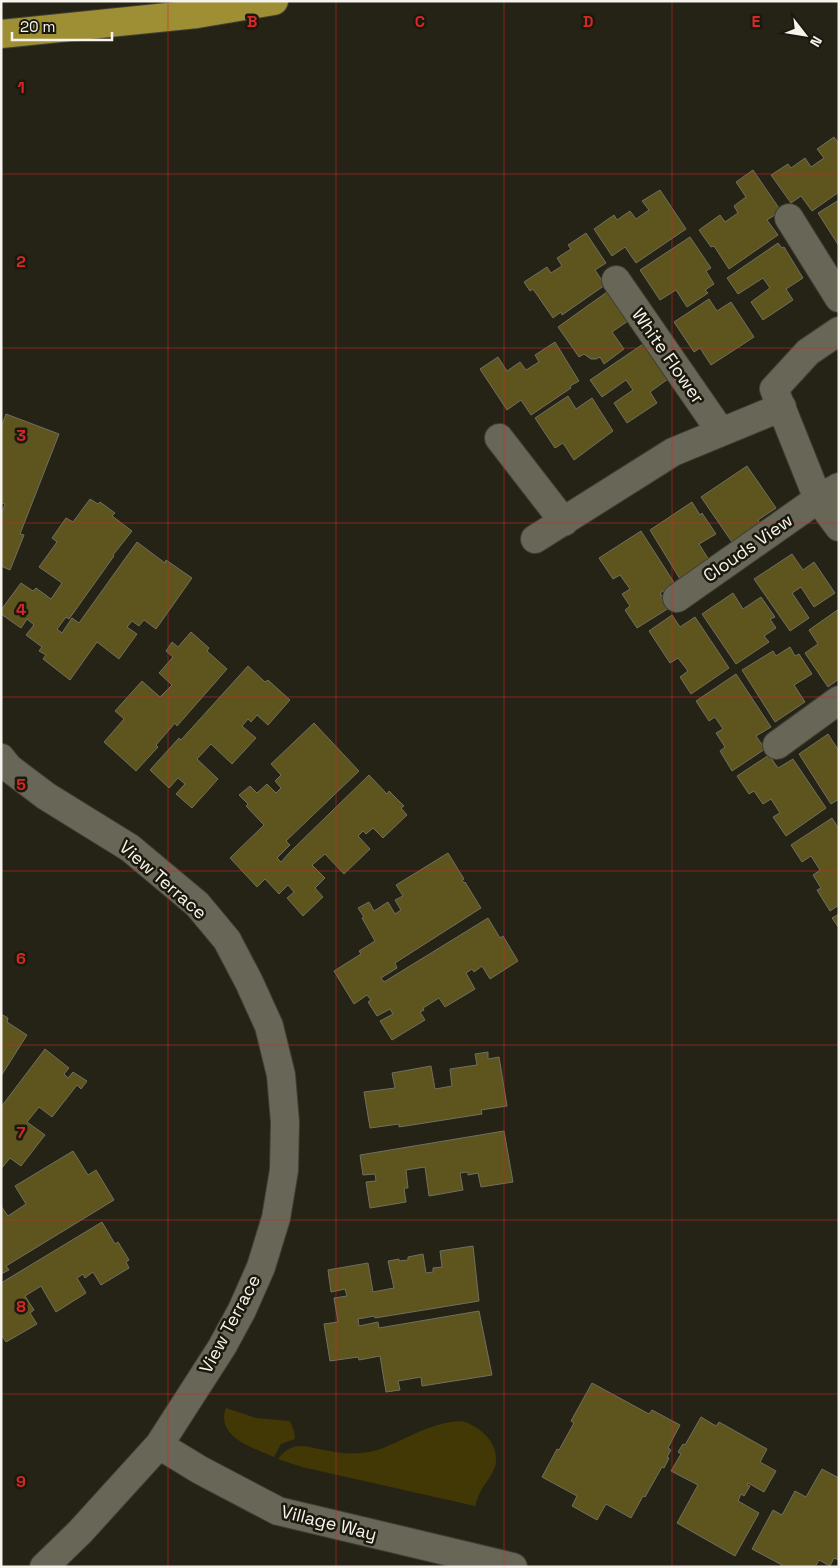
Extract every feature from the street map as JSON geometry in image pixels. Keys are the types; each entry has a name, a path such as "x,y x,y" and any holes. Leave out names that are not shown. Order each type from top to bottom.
{"highway":[{"path":"1,34 197,14 274,1"}],"street":[{"path":"789,218 839,298"},
{"name":"White Flower","path":"616,280 721,432"},
{"path":"535,539 672,452 721,432 778,398 808,352 839,331"},
{"path":"778,398 828,493 839,527"},
{"path":"499,438 564,522"},
{"name":"Clouds View","path":"677,598 828,493"},
{"path":"777,745 839,700"},
{"name":"View Terrace","path":"1,758 9,768 46,796 130,848 197,904 227,940 269,1026 280,1075 285,1122 284,1170 276,1218 261,1267 242,1310 222,1347 159,1445 80,1532 44,1567"},
{"name":"Village Way","path":"159,1445 200,1470 278,1511 513,1567"}],"shaded area":[{"path":"226,1408 256,1418 290,1421 295,1439 281,1444 274,1457 257,1450 231,1434 226,1427 224,1418"},
{"path":"462,1421 482,1432 488,1438 495,1451 495,1467 480,1492 475,1506 302,1467 278,1459 290,1448 296,1446 344,1453 372,1451 386,1447 428,1428 444,1423"}],"building":[{"path":"834,137 839,144 839,192 812,211 801,196 791,203 771,175 788,164 791,168 805,158 811,167 824,158 817,149"},
{"path":"753,170 781,211 767,220 778,235 729,269 714,246 711,247 699,230 720,215 725,222 738,213 734,206 746,197 736,182"},
{"path":"660,190 686,229 636,263 625,247 612,256 594,229 614,215 617,220 630,211 636,219 649,210 642,201"},
{"path":"839,200 839,246 818,213"},
{"path":"586,233 606,263 595,270 605,285 562,315 561,312 553,318 533,289 530,291 524,282 547,267 551,273 562,266 557,258 571,249 568,245"},
{"path":"690,237 711,268 706,271 714,284 705,290 708,293 687,307 676,290 660,300 640,270"},
{"path":"778,243 782,248 784,247 803,278 786,289 793,300 763,320 751,302 770,288 763,278 738,294 727,278"},
{"path":"607,292 628,321 612,332 624,349 604,364 600,357 591,359 584,354 579,357 558,327"},
{"path":"709,299 717,311 731,302 754,337 711,365 700,348 694,352 674,322"},
{"path":"555,342 579,381 531,415 521,400 507,410 480,369 498,357 507,371 520,362 526,370 539,362 535,355"},
{"path":"646,342 668,379 650,392 657,403 627,423 614,403 633,390 626,380 602,397 590,380"},
{"path":"568,396 576,409 592,398 613,431 574,460 563,443 555,448 535,418"},
{"path":"6,414 59,434 20,534 24,535 10,570 1,566 1,515 5,504 1,503 1,428"},
{"path":"747,466 776,508 758,520 763,528 734,545 701,497"},
{"path":"90,499 98,504 100,502 115,513 112,516 132,531 69,619 66,617 57,629 62,633 72,618 79,623 137,542 165,563 166,560 192,578 156,629 144,620 139,626 132,621 127,627 137,634 119,659 97,642 70,680 43,659 46,655 39,651 42,647 26,635 34,625 27,619 21,628 1,614 1,610 21,583 33,591 36,588 51,599 62,583 39,567 57,542 52,538 66,518 73,522"},
{"path":"692,502 716,534 699,544 709,560 680,579 650,530"},
{"path":"641,531 675,584 660,593 669,608 637,628 625,610 630,606 622,594 630,589 620,575 613,579 599,558"},
{"path":"792,554 803,570 814,562 835,593 814,607 801,587 792,593 809,618 790,631 754,579"},
{"path":"733,593 743,609 761,597 775,617 770,619 776,628 764,636 769,642 736,664 702,614"},
{"path":"839,609 839,679 828,687 805,653 818,644 809,630"},
{"path":"672,615 680,627 695,617 729,668 691,694 680,677 688,671 678,658 670,663 649,631"},
{"path":"191,632 209,648 207,651 227,669 177,726 175,723 156,745 158,747 136,771 104,742 124,719 115,711 142,681 160,697 172,685 159,673 173,657 166,651 172,642 178,647"},
{"path":"790,647 795,656 799,654 812,674 794,685 805,702 775,722 742,670 773,651 776,656"},
{"path":"248,666 265,682 268,680 290,700 268,725 257,715 251,722 248,719 242,726 256,738 232,764 211,744 197,759 218,779 192,808 176,794 185,784 178,778 169,788 150,770 179,738 181,740"},
{"path":"736,674 771,727 756,736 765,749 732,771 720,751 725,747 716,733 723,729 715,717 709,721 696,701"},
{"path":"314,723 359,771 286,841 290,845 277,858 281,862 369,775 387,794 389,791 404,806 401,808 407,815 383,838 373,828 366,834 363,831 358,836 370,849 344,874 325,854 312,865 325,878 315,888 323,897 303,916 287,898 294,892 288,885 279,894 265,879 257,887 230,858 264,825 246,806 248,804 239,795 250,786 257,793 267,784 276,793 281,788 275,781 281,775 271,764"},
{"path":"828,734 839,751 839,799 831,804 799,754"},
{"path":"769,755 778,768 793,759 826,808 786,836 773,817 780,813 771,799 763,804 754,791 749,794 737,776"},
{"path":"832,818 839,829 839,905 830,911 817,890 821,888 813,875 820,870 811,856 802,862 791,845"},
{"path":"448,853 464,879 462,880 481,908 395,963 397,968 381,978 384,982 488,918 500,938 503,936 518,961 490,979 482,966 474,972 472,969 466,973 475,989 445,1007 439,998 420,1012 425,1020 392,1040 380,1021 393,1014 390,1009 377,1016 368,1002 371,1000 367,995 354,1004 334,971 361,954 359,951 375,941 358,908 369,902 374,911 388,902 395,914 401,910 395,900 403,896 396,885"},
{"path":"839,914 839,928 832,918"},
{"path":"1,1014 8,1018 7,1022 27,1035 1,1076"},
{"path":"45,1049 69,1068 64,1074 68,1078 73,1072 87,1081 81,1089 77,1085 52,1117 39,1107 27,1122 45,1135 21,1166 10,1158 1,1169 1,1107"},
{"path":"488,1052 488,1059 499,1057 507,1106 481,1110 482,1114 399,1127 399,1124 370,1128 364,1092 395,1088 392,1073 431,1066 435,1089 452,1086 450,1069 477,1065 475,1054"},
{"path":"504,1131 513,1182 481,1187 478,1173 468,1175 468,1172 460,1173 463,1190 429,1196 425,1167 406,1170 408,1188 404,1188 406,1202 370,1208 366,1182 376,1181 375,1174 363,1175 360,1155"},
{"path":"73,1151 88,1175 96,1170 114,1200 6,1266 9,1270 1,1274 1,1206 8,1216 26,1204 15,1186"},
{"path":"102,1222 115,1244 118,1242 129,1260 126,1262 129,1268 101,1285 93,1272 85,1278 83,1274 77,1278 86,1293 56,1312 41,1286 25,1296 34,1310 30,1313 37,1324 6,1342 1,1334 1,1283"},
{"path":"473,1246 479,1301 375,1318 374,1316 358,1319 359,1326 378,1322 379,1328 479,1311 492,1375 422,1386 421,1377 398,1381 400,1390 386,1392 380,1356 359,1360 358,1357 330,1361 324,1324 338,1322 334,1298 347,1296 345,1289 331,1292 328,1270 368,1263 373,1292 394,1288 388,1261 408,1260 408,1257 423,1254 426,1273 433,1272 433,1268 442,1267 440,1251"},
{"path":"592,1383 649,1414 652,1410 680,1425 668,1448 671,1450 664,1468 662,1467 631,1518 606,1504 597,1520 572,1506 577,1496 542,1477 574,1423 571,1421"},
{"path":"701,1417 716,1426 719,1422 767,1449 760,1462 776,1471 764,1492 748,1483 747,1485 750,1486 744,1496 741,1494 738,1501 759,1513 735,1556 677,1523 698,1485 671,1471 681,1454 678,1452 683,1444 685,1445"},
{"path":"822,1469 839,1478 839,1560 834,1558 830,1566 819,1560 815,1567 781,1567 782,1565 752,1549 773,1510 782,1515 795,1491 806,1497"}]}
